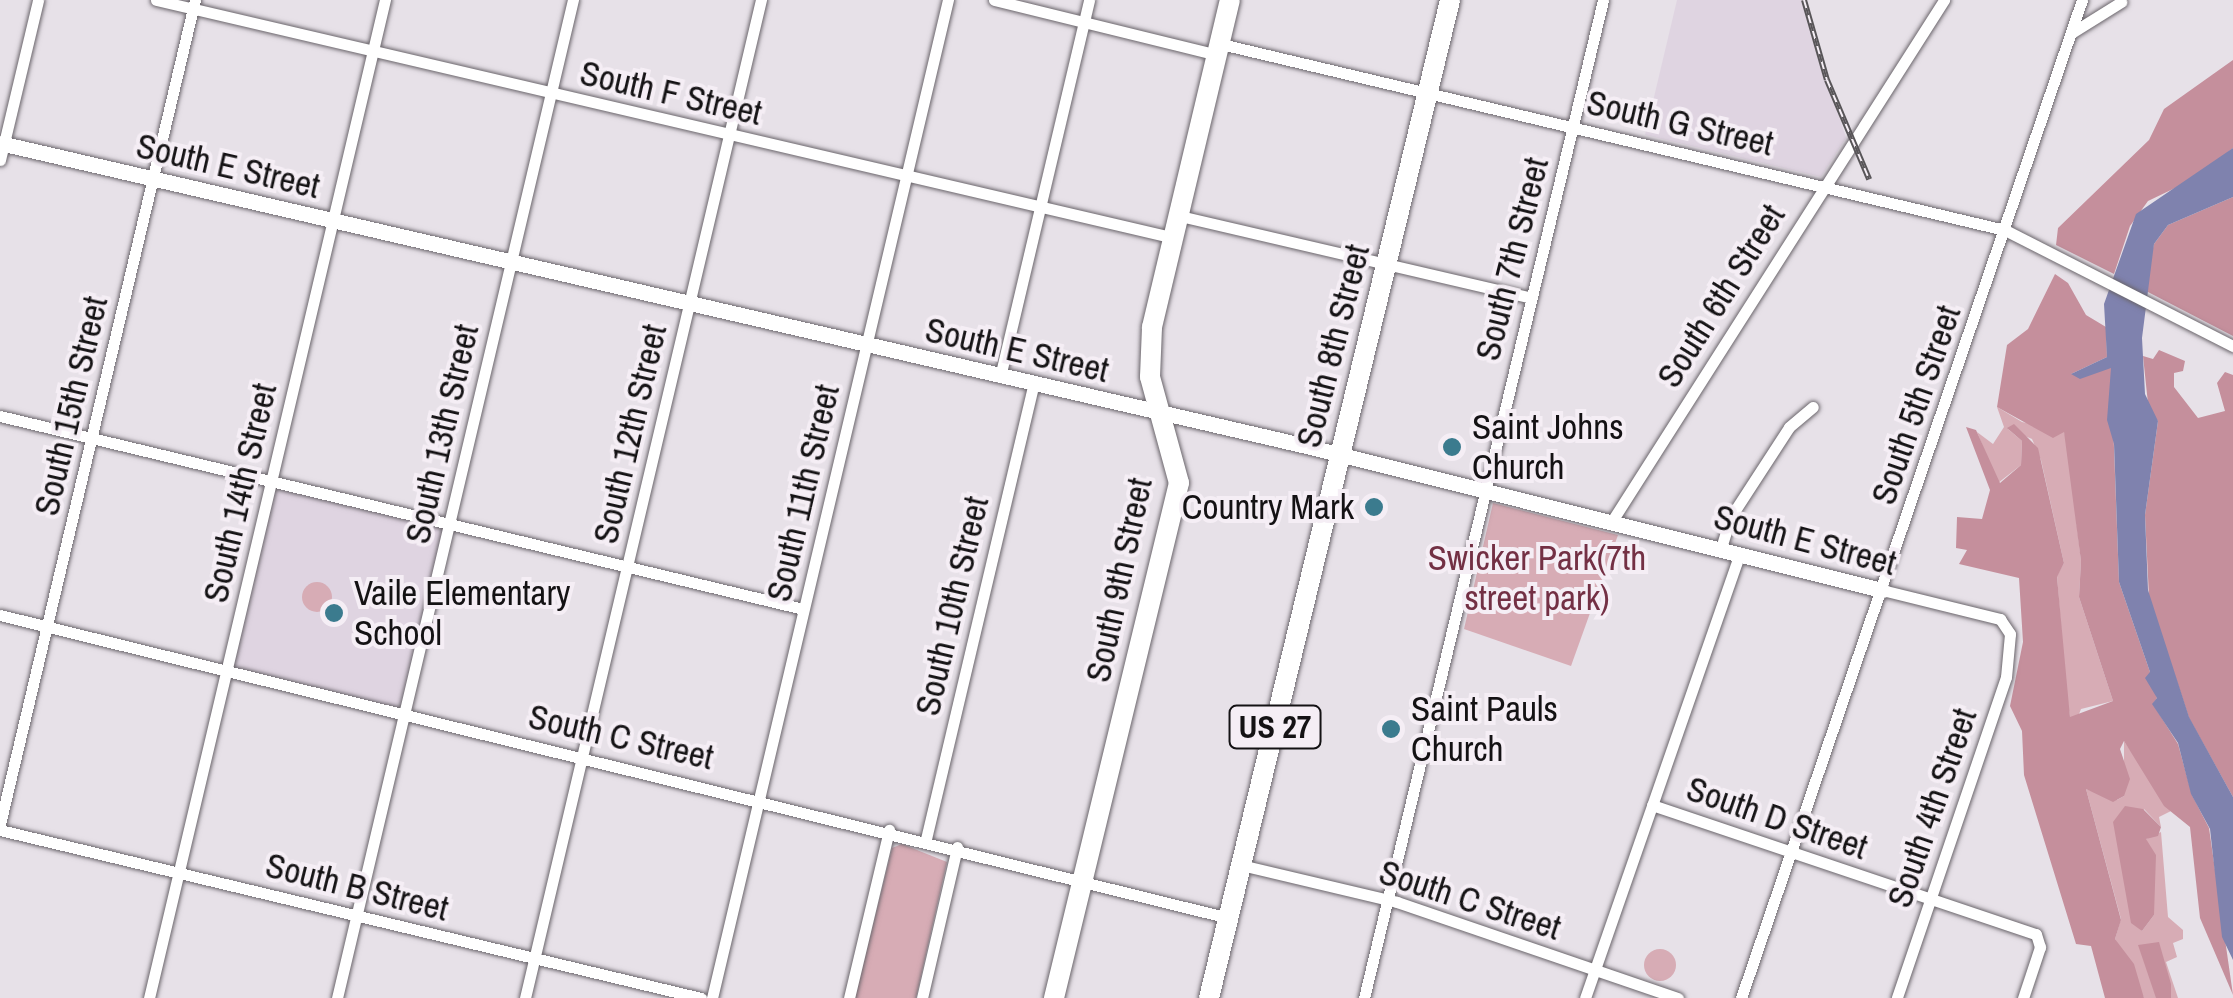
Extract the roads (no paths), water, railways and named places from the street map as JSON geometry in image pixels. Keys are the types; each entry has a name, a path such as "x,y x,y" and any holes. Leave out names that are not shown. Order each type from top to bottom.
{"highway":[{"name":"South 9th Street","path":"1054,998 1179,484 1150,376 1150,344 1230,0"},
{"name":"South 8th Street","path":"1210,998 1450,0"}],"street":[{"path":"1,149 38,0"},
{"name":"South F Street","path":"156,0 194,4 373,51 1174,238"},
{"name":"South 14th Street","path":"149,998 385,0"},
{"name":"South 13th Street","path":"337,998 573,0"},
{"name":"South 12th Street","path":"525,998 761,0"},
{"name":"South 11th Street","path":"712,998 948,0"},
{"name":"South G Street","path":"994,0 1573,126 2005,230 2233,346"},
{"path":"1000,377 1089,0"},
{"name":"South 7th Street","path":"1364,998 1603,0"},
{"name":"South 6th Street","path":"1612,521 1944,0"},
{"name":"South 5th Street","path":"1740,998 2082,0"},
{"path":"2102,0 2123,1"},
{"path":"2073,32 2123,1"},
{"name":"South 15th Street","path":"0,826 194,4"},
{"name":"South E Street","path":"1,149 334,221 1612,521 2000,619 2010,634"},
{"path":"1180,216 1530,298"},
{"name":"South 10th Street","path":"926,839 1033,386"},
{"path":"1721,548 1730,518 1789,426 1813,406"},
{"path":"0,416 803,609"},
{"path":"1585,998 1740,553"},
{"name":"South C Street","path":"0,615 760,798 1228,918"},
{"name":"South 4th Street","path":"1897,998 2006,676 2010,634"},
{"name":"South D Street","path":"1652,804 1998,920 2040,939 2023,998"},
{"name":"South B Street","path":"0,826 701,998"},
{"path":"849,998 889,830"},
{"path":"922,998 957,847"},
{"name":"South C Street","path":"1242,865 1388,900 1678,998"}],"water":[{"path":"2233,148 2233,197 2168,225 2154,244 2142,338 2145,394 2158,421 2145,515 2148,590 2189,717 2233,797 2233,960 2222,937 2210,829 2191,794 2178,743 2152,704 2157,698 2145,678 2150,672 2119,582 2114,444 2107,420 2111,368 2080,379 2071,374 2107,357 2104,304 2136,214"}],"railway":[{"path":"1804,0 1827,80 1869,179"}],"place":[{"name":"Saint Johns Church","path":"1452,447"},
{"name":"Country Mark","path":"1374,507"},
{"name":"Vaile Elementary School","path":"334,613"},
{"name":"Saint Pauls Church","path":"1391,729"}],"park label":[{"name":"Swicker Park(7th street park)","path":"1537,578"}]}
